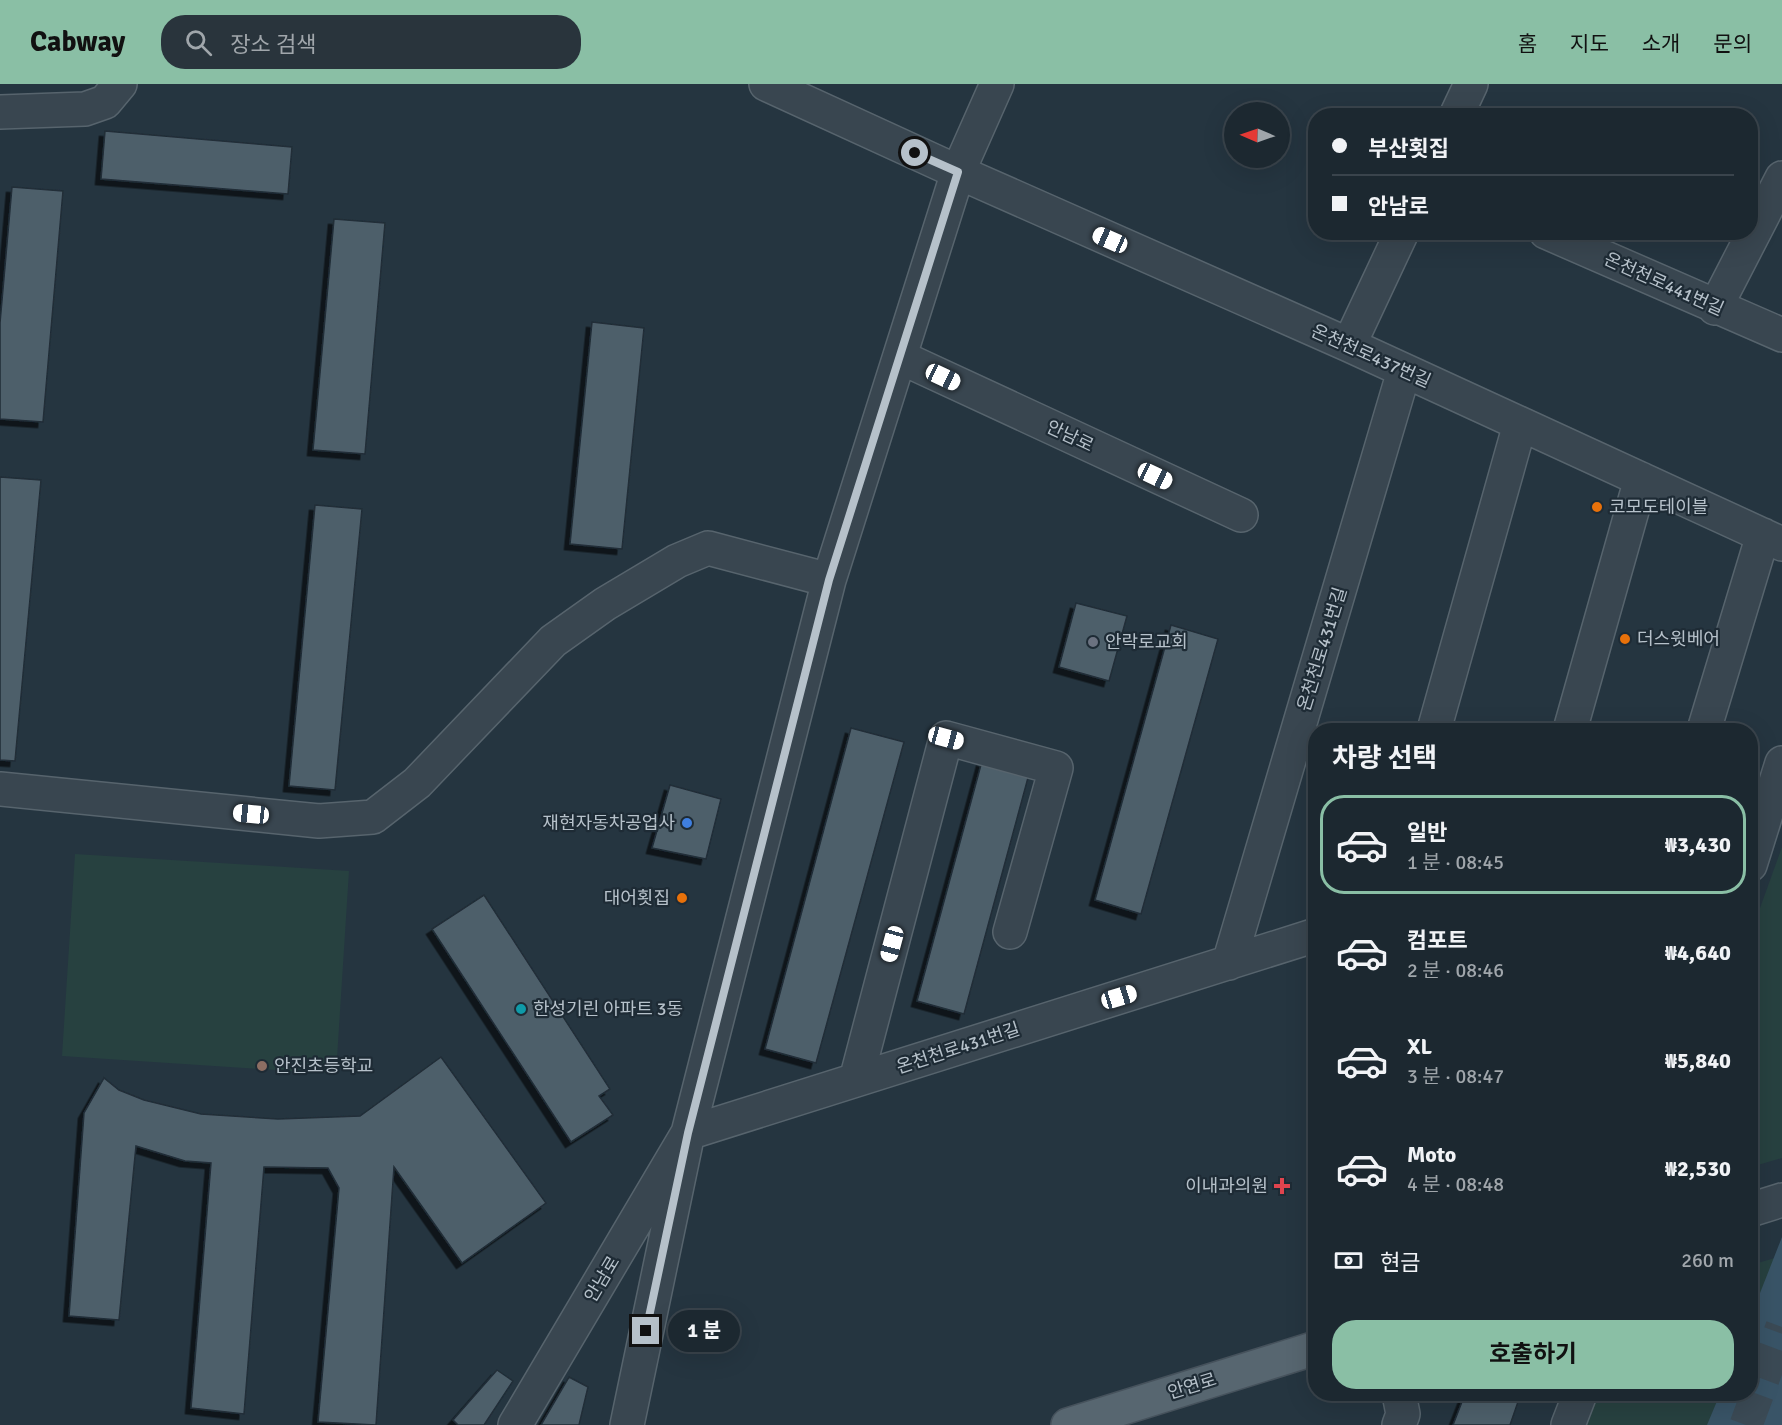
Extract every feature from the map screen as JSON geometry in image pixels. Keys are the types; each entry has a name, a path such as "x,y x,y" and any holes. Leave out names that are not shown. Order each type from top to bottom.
{"main road":[{"name":"안연로","path":"1068,1425 1308,1350"}],"street":[{"path":"0,112 85,109 105,102 120,84"},
{"name":"온천천로437번길","path":"766,84 958,172 1349,345 1773,540"},
{"name":"안남로","path":"627,1425 688,1133 829,580 958,172 997,84"},
{"path":"1460,108 1471,84"},
{"path":"1758,225 1782,178"},
{"path":"1349,345 1398,240"},
{"name":"온천천로441번길","path":"1564,240 1715,308 1782,335"},
{"path":"1715,308 1750,240"},
{"name":"안남로","path":"900,357 1241,515"},
{"name":"온천천로431번길","path":"1229,963 1404,371"},
{"path":"1436,723 1520,424"},
{"path":"1572,723 1641,479"},
{"path":"1707,723 1773,540"},
{"path":"0,789 319,821 373,817 417,783 553,641 604,604 677,561 708,548 829,580"},
{"path":"856,1080 946,738 1056,768 1010,932"},
{"path":"1758,831 1769,784"},
{"name":"온천천로431번길","path":"688,1133 1308,938"},
{"name":"안남로","path":"515,1425 688,1133"},
{"path":"1758,1208 1782,1200"},
{"path":"1400,1401 1403,1414 1400,1425"},
{"path":"1569,1425 1578,1401"}],"green space":[{"path":"1782,847 1782,1158 1758,1165 1758,914"},
{"path":"75,854 349,871 336,1074 62,1056"},
{"path":"1782,1256 1782,1425 1579,1425 1588,1401 1758,1401 1758,1263"}],"water":[{"path":"1782,1237 1782,1425 1707,1425 1717,1401 1758,1401 1758,1298"}],"building":[{"path":"105,131 292,147 288,194 101,179"},
{"path":"12,187 63,191 43,422 0,419 0,323"},
{"path":"334,219 385,223 365,454 313,450"},
{"path":"592,322 644,328 622,549 570,544"},
{"path":"0,477 41,480 15,761 0,760"},
{"path":"315,505 362,509 335,790 289,786"},
{"name":"안락로교회","path":"1076,603 1127,616 1109,681 1059,667"},
{"path":"1171,625 1218,639 1141,914 1095,900"},
{"path":"851,728 904,742 816,1063 765,1049"},
{"path":"982,761 1029,774 964,1014 917,1001"},
{"name":"재현자동차공업사","path":"670,785 721,799 706,859 652,848"},
{"name":"한성기린 아파트 3동","path":"484,895 610,1089 599,1096 613,1115 571,1142 432,929"},
{"path":"441,1057 546,1203 462,1263 394,1167 376,1425 318,1422 339,1188 328,1168 264,1167 244,1414 191,1408 211,1163 185,1161 136,1146 119,1320 69,1316 84,1113 104,1078 119,1090 144,1100 201,1114 278,1119 360,1116"},
{"path":"497,1370 513,1381 484,1425 458,1425 453,1420"},
{"path":"569,1377 588,1387 579,1425 541,1425"},
{"path":"1462,1401 1518,1401 1510,1425 1453,1425"}],"tunnel":[{"path":"1758,1392 1782,1327"},
{"path":"1746,1425 1755,1401"}],"place":[{"name":"코모도테이블","path":"1597,507"},
{"name":"더스윗베어","path":"1625,639"},
{"name":"안락로교회","path":"1093,642"},
{"name":"재현자동차공업사","path":"687,823"},
{"name":"대어횟집","path":"682,898"},
{"name":"한성기린 아파트 3동","path":"521,1009"},
{"name":"안진초등학교","path":"262,1066"},
{"name":"이내과의원","path":"1282,1186"}],"route":[{"path":"646,1331 688,1133 829,580 958,172 915,153"}]}
